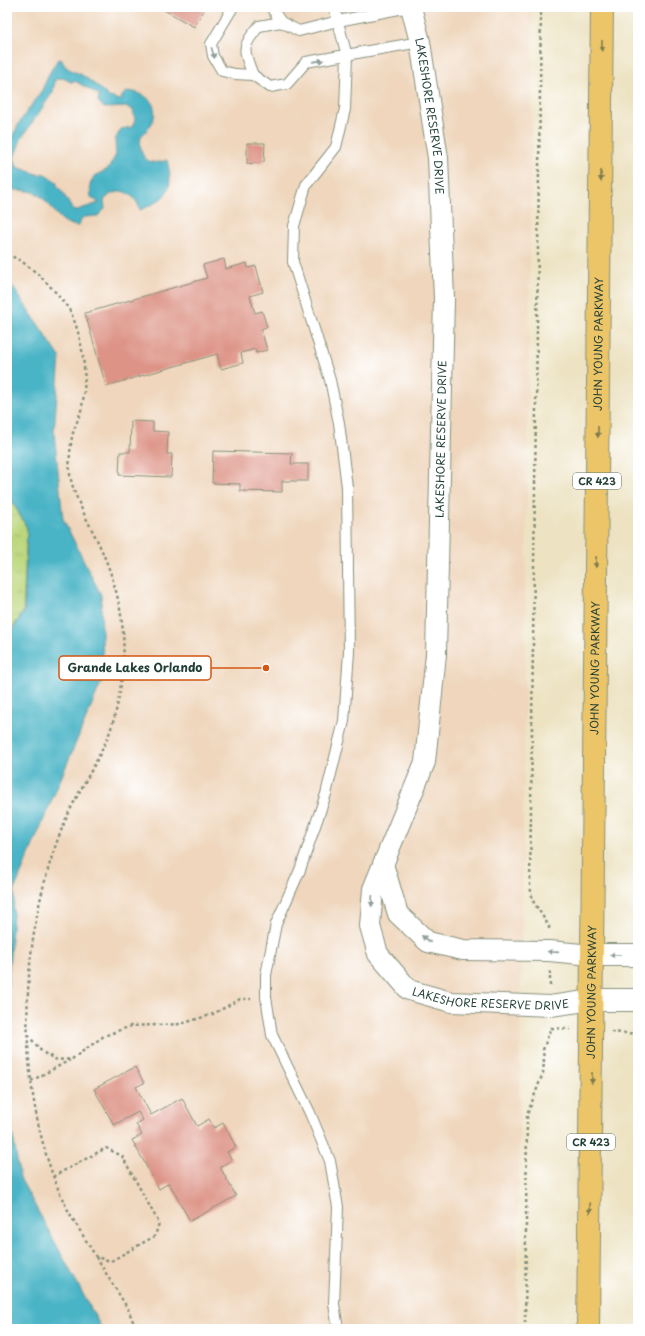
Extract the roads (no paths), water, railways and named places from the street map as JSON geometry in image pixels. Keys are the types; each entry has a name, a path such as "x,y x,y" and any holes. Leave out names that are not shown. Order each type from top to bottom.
{"highway":[{"name":"JOHN YOUNG PARKWAY","path":"588,1329 593,1000 592,955 602,7"}],"street":[{"name":"LAKESHORE RESERVE DRIVE","path":"410,7 420,42 438,158 444,298 436,654 426,762 373,889 370,926 378,954 409,990 451,1002 550,1006 593,1000"},
{"path":"383,864 398,914 428,942 463,950 549,951 592,955 638,955"},
{"path":"593,1000 638,1000"}],"lane":[{"path":"233,7 211,44 213,56 222,71 235,74 253,75 270,86 287,84 306,62 420,42"},
{"path":"272,7 280,22"},
{"path":"334,7 347,56 346,109 336,147 306,185 294,226 293,262 330,380 339,423 347,486 349,652 344,721 326,794 300,870 276,924 266,975 266,997 272,1035 310,1113 330,1161 338,1207 334,1304 338,1329"},
{"path":"253,75 245,55 246,41 259,26 280,22 299,31 338,21 410,7"}],"water":[{"path":"58,59 62,60 66,66 85,77 107,96 119,100 122,99 122,96 128,91 138,93 146,97 151,102 155,114 148,129 141,136 140,143 142,154 149,161 160,162 167,160 170,179 167,192 163,197 157,202 140,210 136,200 129,194 122,191 111,194 104,200 105,209 98,216 84,217 79,226 71,225 65,222 47,202 35,193 7,189 7,146 21,120 42,90","holes":["63,78 71,82 75,81 99,95 98,101 104,108 127,107 133,110 135,120 132,127 121,129 115,140 116,155 108,169 94,176 90,185 91,197 99,203 74,211 57,186 57,182 43,173 40,175 17,167 14,158 21,139 53,92 55,79"]},
{"path":"7,283 11,284 60,357 54,432 63,519 101,595 103,678 15,888 7,995 7,638 24,612 27,528 7,491"},
{"path":"7,1100 20,1178 102,1329 7,1329"}],"place":[{"name":"Grande Lakes Orlando","path":"266,668"}]}
